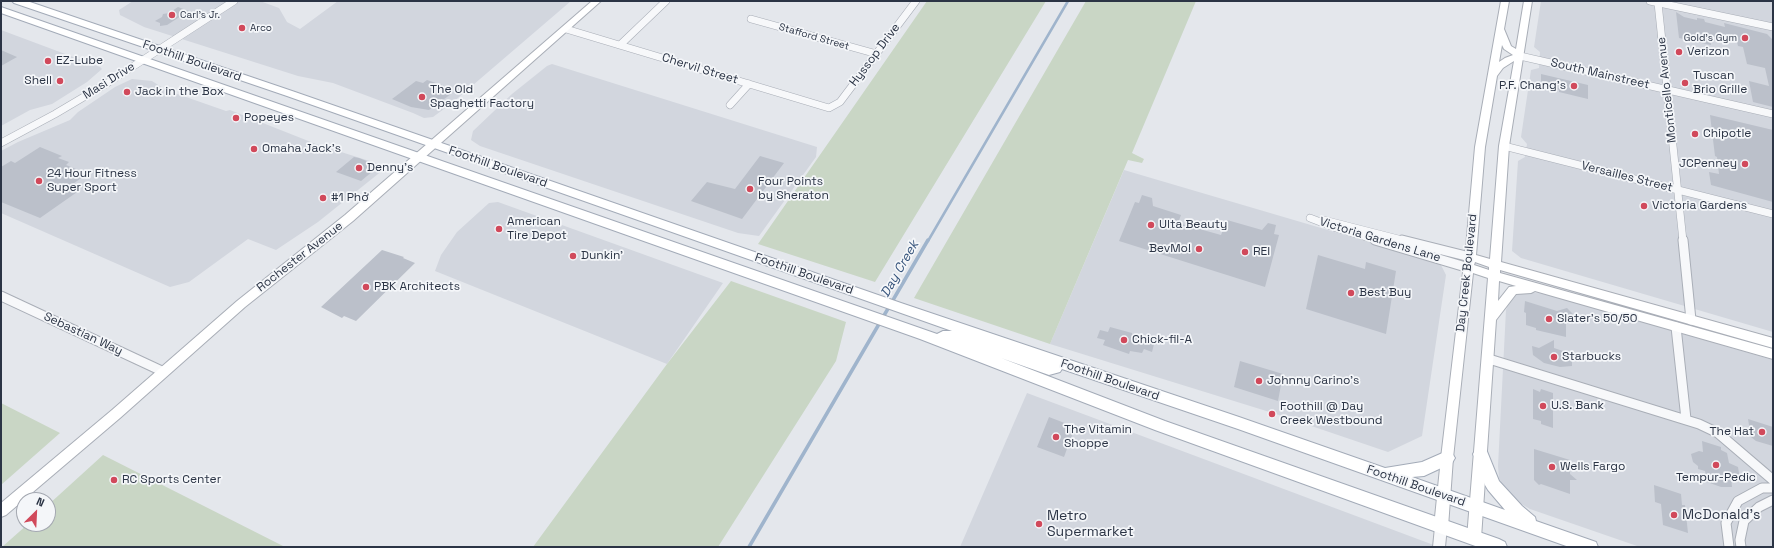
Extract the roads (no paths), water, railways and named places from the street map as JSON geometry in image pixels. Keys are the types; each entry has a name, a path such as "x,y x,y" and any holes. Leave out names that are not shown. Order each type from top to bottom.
{"main road":[{"name":"Foothill Boulevard","path":"17,1 434,144 890,305 1059,362 1590,547"},
{"name":"Rochester Avenue","path":"1,511 164,372 241,304 349,218 597,1"},
{"name":"Day Creek Boulevard","path":"1441,526 1480,147 1505,1"},
{"path":"1473,543 1489,360 1494,270 1504,146 1516,66 1520,56 1528,1"},
{"name":"Foothill Boulevard","path":"1,10 925,335 1172,430 1441,526 1473,543 1499,547"},
{"path":"1500,29 1507,47 1520,56"},
{"path":"1492,76 1508,60 1520,56"},
{"name":"Victoria Gardens Lane","path":"1469,263 1692,320 1773,343"},
{"name":"Victoria Gardens Lane","path":"1494,270 1540,288 1773,354"},
{"path":"1492,317 1513,290 1540,288"},
{"path":"925,335 954,337 1049,369 1055,368 1059,362"},
{"path":"1481,454 1493,485 1516,510 1537,528"},
{"path":"1382,474 1424,469 1447,458"}],"street":[{"name":"Masi Drive","path":"1,142 55,114 110,82 234,1"},
{"path":"620,45 666,1"},
{"path":"906,1 915,2"},
{"path":"1650,1 1773,27"},
{"name":"Hyssop Drive","path":"834,107 840,102 915,2"},
{"name":"Monticello Avenue","path":"1658,3 1692,320"},
{"name":"Stafford Street","path":"751,19 876,54"},
{"name":"Chervil Street","path":"566,29 822,107 834,107"},
{"name":"South Mainstreet","path":"1520,56 1773,114"},
{"path":"730,105 748,84"},
{"name":"Versailles Street","path":"1504,146 1773,214"},
{"name":"Victoria Gardens Lane","path":"1310,218 1333,221 1469,263 1336,228 1310,218"},
{"name":"Sebastian Way","path":"1,296 164,372"},
{"path":"1676,327 1686,419"},
{"path":"1489,360 1686,419 1718,433 1773,480"},
{"path":"1729,547 1726,524 1738,501 1762,488 1773,488"},
{"path":"1741,547 1740,540 1744,521 1759,507 1773,500"},
{"name":"Day Creek Boulevard","path":"1439,547 1441,526"}],"waterway":[{"name":"Day Creek","path":"928,241 1068,1"},
{"name":"Day Creek","path":"749,547 928,240"}],"place":[{"name":"Carl's Jr.","path":"172,15"},
{"name":"Arco","path":"242,28"},
{"name":"Gold's Gym","path":"1745,38"},
{"name":"Verizon","path":"1679,52"},
{"name":"EZ-Lube","path":"48,61"},
{"name":"Shell","path":"60,81"},
{"name":"Tuscan Brio Grille","path":"1685,83"},
{"name":"P.F. Chang's","path":"1574,86"},
{"name":"Jack in the Box","path":"127,92"},
{"name":"The Old Spaghetti Factory","path":"422,97"},
{"name":"Popeyes","path":"236,118"},
{"name":"Chipotle","path":"1695,134"},
{"name":"Omaha Jack's","path":"254,149"},
{"name":"JCPenney","path":"1745,164"},
{"name":"Denny's","path":"359,168"},
{"name":"24 Hour Fitness Super Sport","path":"39,181"},
{"name":"Four Points by Sheraton","path":"750,189"},
{"name":"#1 Phở","path":"323,198"},
{"name":"Victoria Gardens","path":"1644,206"},
{"name":"Ulta Beauty","path":"1151,225"},
{"name":"American Tire Depot","path":"499,229"},
{"name":"BevMo!","path":"1199,249"},
{"name":"REI","path":"1245,252"},
{"name":"Dunkin'","path":"573,256"},
{"name":"PBK Architects","path":"366,287"},
{"name":"Best Buy","path":"1351,293"},
{"name":"Slater's 50/50","path":"1549,319"},
{"name":"Chick-fil-A","path":"1124,340"},
{"name":"Starbucks","path":"1554,357"},
{"name":"Johnny Carino's","path":"1259,381"},
{"name":"U.S. Bank","path":"1543,406"},
{"name":"Foothill @ Day Creek Westbound","path":"1272,414"},
{"name":"The Hat","path":"1762,432"},
{"name":"The Vitamin Shoppe","path":"1056,437"},
{"name":"Tempur-Pedic","path":"1716,465"},
{"name":"Wells Fargo","path":"1552,467"},
{"name":"RC Sports Center","path":"114,480"},
{"name":"McDonald's","path":"1674,515"},
{"name":"Metro Supermarket","path":"1039,524"}]}
